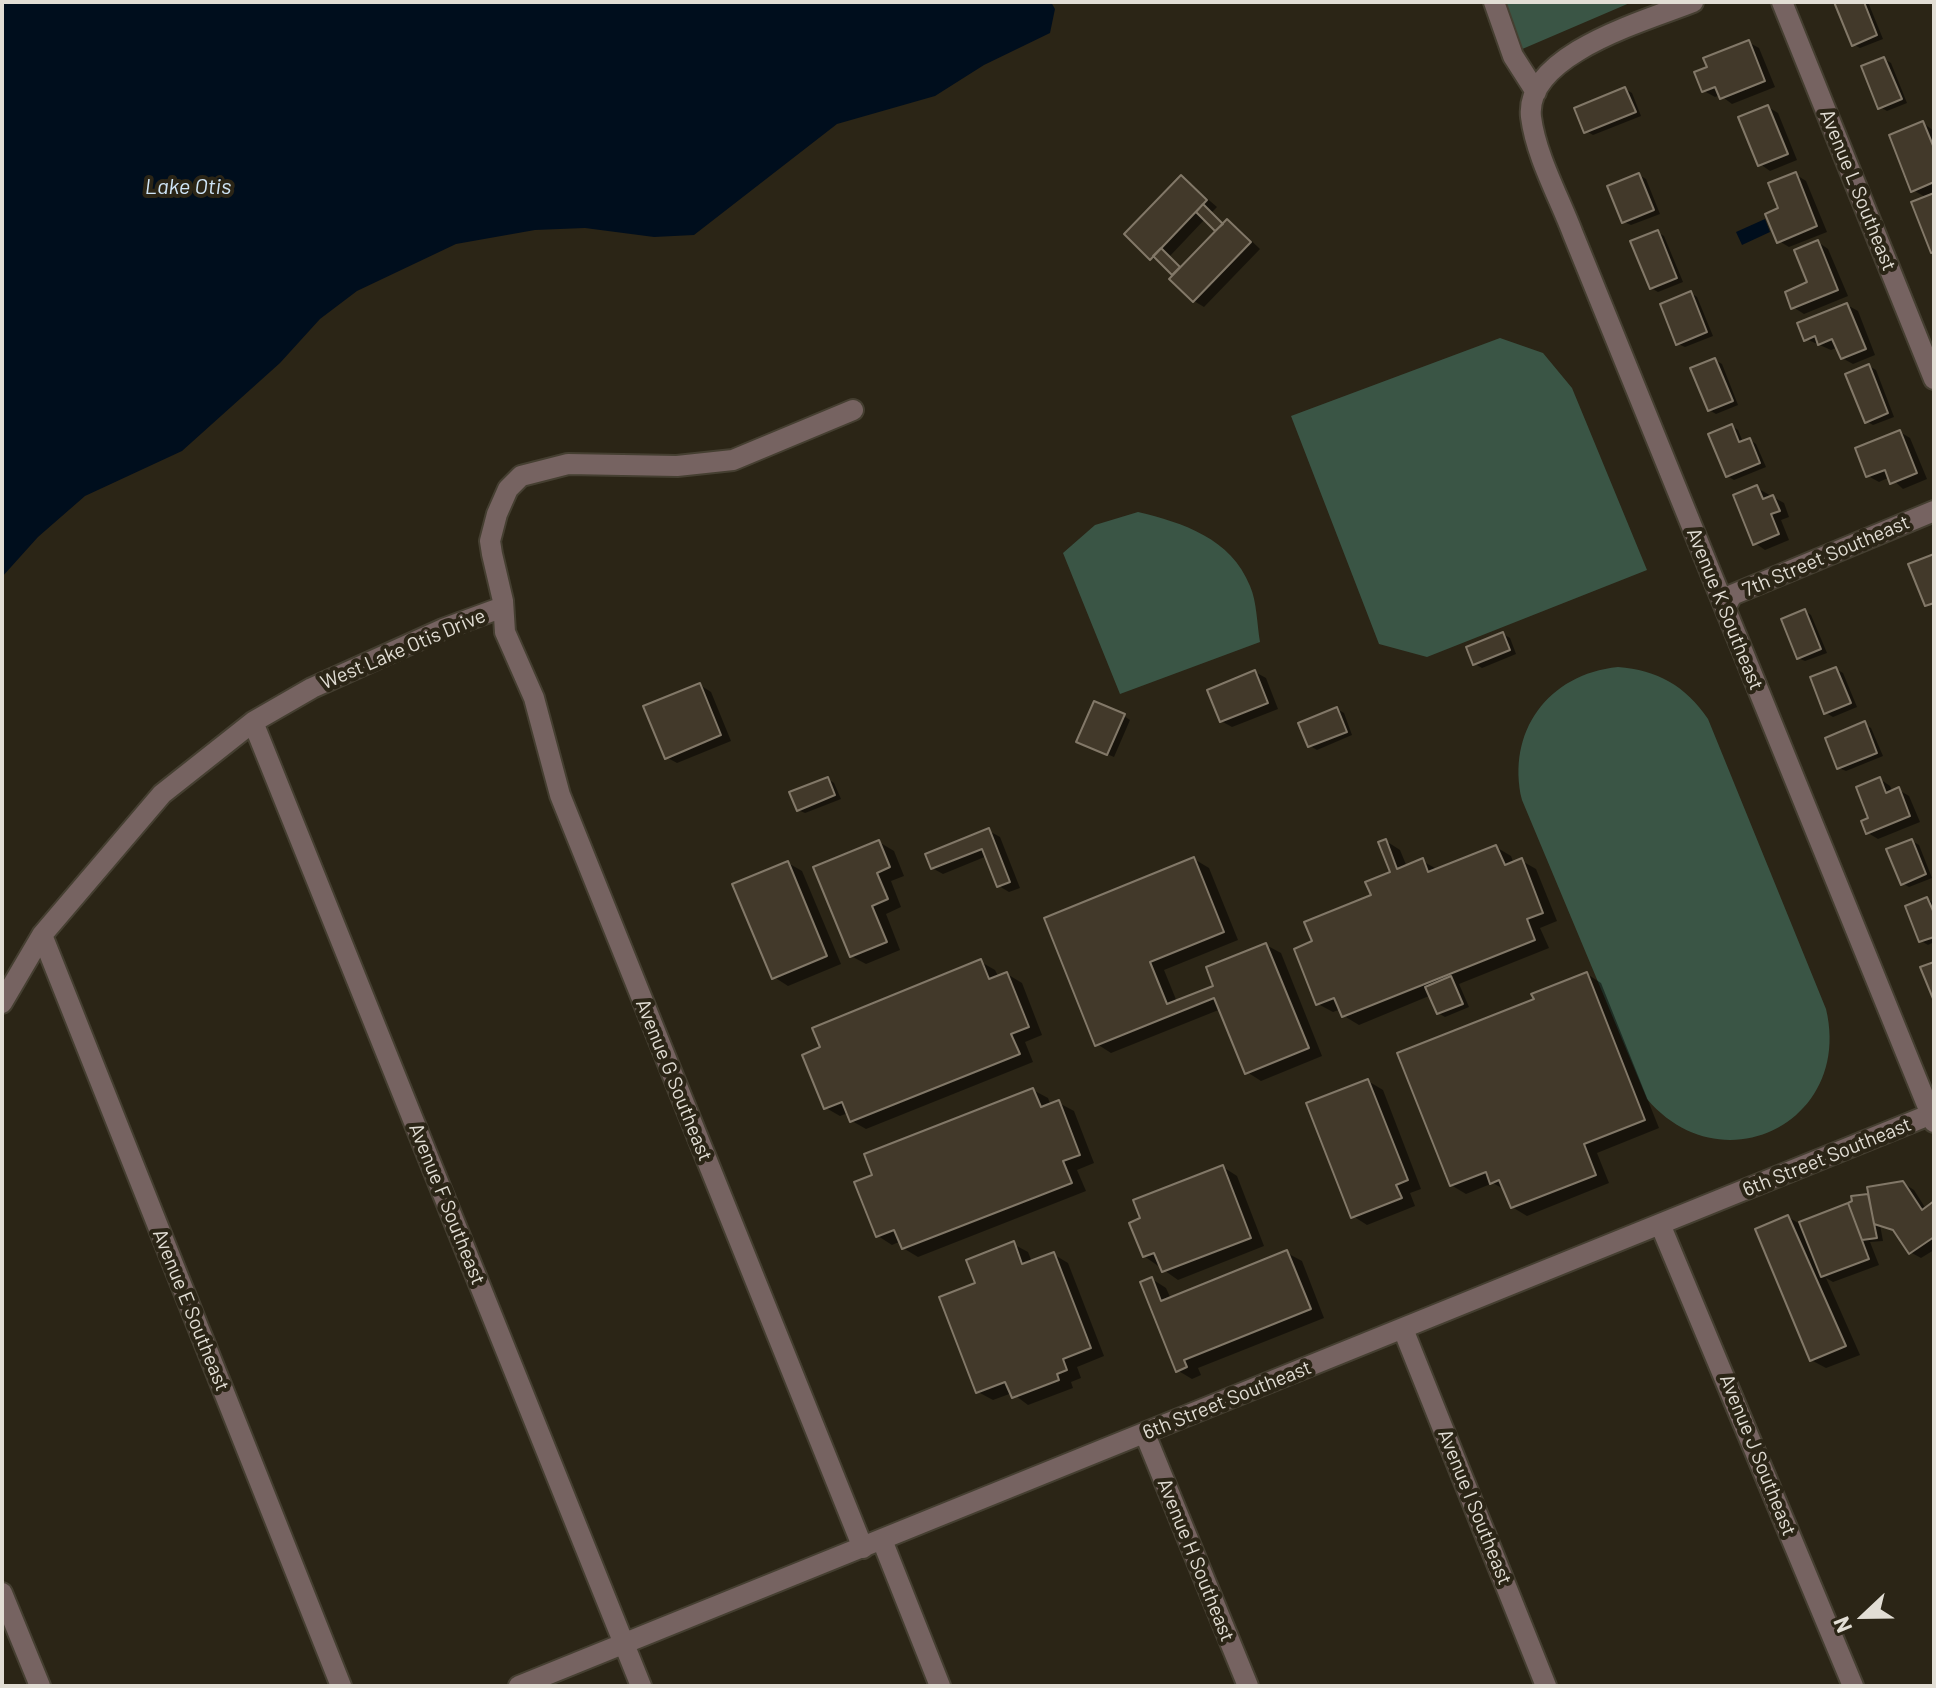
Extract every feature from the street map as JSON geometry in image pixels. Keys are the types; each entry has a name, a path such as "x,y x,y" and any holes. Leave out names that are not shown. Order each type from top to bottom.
{"street":[{"path":"1494,2 1513,56 1536,92 1550,68 1588,45 1693,2"},
{"name":"Avenue L Southeast","path":"1782,2 1934,379"},
{"name":"Avenue K Southeast","path":"1536,92 1530,115 1542,153 1933,1117"},
{"name":"West Lake Otis Drive","path":"2,1003 42,935 162,794 253,722 337,674 503,607 490,541 508,489 521,476 568,464 677,466 733,460 853,410"},
{"name":"7th Street Southeast","path":"1725,608 1732,595 1934,511"},
{"name":"Avenue G Southeast","path":"503,607 505,632 534,698 560,795 579,849 873,1544 940,1686"},
{"name":"Avenue F Southeast","path":"253,722 641,1686"},
{"name":"Avenue E Southeast","path":"42,935 341,1686"},
{"name":"6th Street Southeast","path":"519,1686 1660,1224 1933,1117"},
{"name":"Avenue J Southeast","path":"1660,1224 1853,1686"},
{"name":"Avenue I Southeast","path":"1403,1329 1546,1686"},
{"name":"Avenue H Southeast","path":"1145,1434 1248,1686"},
{"path":"2,1593 40,1686"}],"green space":[{"path":"1504,2 1632,2 1520,50"},
{"path":"1500,338 1543,353 1572,388 1647,570 1427,657 1379,644 1291,416"},
{"path":"1138,512 1172,521 1204,535 1231,556 1242,569 1252,592 1260,642 1120,694 1063,553 1095,525"},
{"path":"1618,667 1645,672 1669,682 1690,697 1708,719 1826,1009 1829,1049 1820,1083 1801,1110 1775,1129 1744,1139 1710,1138 1677,1125 1647,1099 1522,800 1520,752 1527,730 1538,711 1553,694 1571,681"}],"water":[{"name":"Lake Otis","path":"2,2 1051,2 1055,9 1050,33 984,65 935,96 837,124 694,235 654,237 585,228 535,230 456,244 357,291 320,319 280,363 182,451 85,496 38,537 2,577"},
{"path":"1765,219 1770,232 1742,245 1736,232"}],"building":[{"path":"1834,2 1864,2 1877,35 1852,46"},
{"path":"1749,40 1765,81 1720,99 1715,87 1702,92 1694,72 1707,67 1703,58"},
{"path":"1884,57 1902,99 1878,109 1861,66"},
{"path":"1625,87 1636,112 1584,133 1574,108"},
{"path":"1768,105 1788,154 1758,166 1738,117"},
{"path":"1923,121 1934,148 1934,182 1911,192 1889,135"},
{"path":"1796,172 1817,226 1777,243 1765,214 1778,208 1768,183"},
{"path":"1639,173 1654,210 1622,223 1607,186"},
{"path":"1181,175 1207,200 1150,260 1124,234"},
{"path":"1934,193 1934,252 1931,253 1911,202"},
{"path":"1203,204 1223,224 1215,231 1196,212"},
{"path":"1227,219 1251,242 1193,302 1169,279"},
{"path":"1658,230 1677,278 1650,289 1630,241"},
{"path":"1818,240 1838,290 1791,309 1785,292 1807,282 1794,250"},
{"path":"1161,248 1180,267 1172,275 1153,256"},
{"path":"1691,291 1707,332 1676,345 1660,304"},
{"path":"1847,303 1866,349 1841,359 1832,339 1818,345 1815,336 1804,341 1797,323"},
{"path":"1715,358 1733,401 1708,411 1690,368"},
{"path":"1869,364 1888,413 1865,423 1845,374"},
{"path":"1732,424 1739,442 1750,438 1760,463 1726,477 1708,434"},
{"path":"1900,430 1917,473 1890,484 1885,470 1866,477 1855,448"},
{"path":"1757,485 1763,499 1773,495 1780,511 1771,514 1779,534 1753,545 1733,495"},
{"path":"1934,554 1934,603 1925,606 1908,564"},
{"path":"1805,609 1821,649 1797,659 1781,619"},
{"path":"1503,632 1510,650 1473,665 1466,647"},
{"path":"1836,667 1851,703 1824,714 1810,677"},
{"path":"1255,670 1268,703 1220,722 1207,690"},
{"path":"700,683 721,735 665,759 643,706"},
{"path":"1094,701 1125,714 1107,755 1076,742"},
{"path":"1337,707 1347,732 1308,747 1298,723"},
{"path":"1865,721 1877,753 1837,769 1825,738"},
{"path":"828,777 835,795 797,811 789,792"},
{"path":"1880,777 1886,793 1899,787 1910,816 1866,834 1861,821 1868,818 1856,787"},
{"path":"989,828 1010,882 997,887 982,849 931,869 925,854"},
{"path":"1386,839 1397,869 1423,858 1428,872 1496,845 1505,865 1522,858 1543,913 1527,919 1535,940 1342,1017 1334,998 1316,1005 1294,949 1312,941 1304,922 1371,895 1365,882 1390,872 1378,842"},
{"path":"1912,839 1926,874 1901,885 1886,849"},
{"path":"879,840 890,867 877,873 888,899 872,906 887,942 850,957 813,867"},
{"path":"1194,857 1224,932 1150,962 1167,1004 1213,986 1206,967 1266,943 1309,1048 1245,1074 1214,998 1095,1046 1044,918"},
{"path":"788,861 827,956 772,979 732,884"},
{"path":"1927,897 1934,913 1934,937 1919,942 1905,906"},
{"path":"981,959 989,979 1007,972 1029,1027 1011,1034 1020,1054 850,1122 842,1102 824,1109 802,1055 820,1047 812,1028"},
{"path":"1934,962 1934,1001 1920,967"},
{"path":"1587,972 1645,1120 1584,1144 1596,1175 1511,1208 1499,1180 1490,1184 1486,1172 1450,1186 1397,1053 1534,999 1531,994"},
{"path":"1451,976 1463,1004 1437,1014 1425,987"},
{"path":"1368,1079 1408,1180 1396,1185 1402,1198 1351,1218 1306,1103"},
{"path":"1033,1088 1041,1107 1059,1100 1080,1155 1063,1161 1072,1183 902,1249 894,1230 876,1237 854,1182 872,1175 864,1154"},
{"path":"1223,1165 1251,1238 1162,1272 1154,1253 1143,1257 1129,1223 1140,1218 1133,1200"},
{"path":"1903,1181 1922,1210 1934,1201 1934,1237 1909,1254 1893,1230 1874,1224 1867,1187"},
{"path":"1868,1194 1877,1238 1862,1240 1848,1203 1852,1201 1851,1196"},
{"path":"1848,1203 1869,1259 1821,1277 1799,1222"},
{"path":"1788,1215 1846,1346 1810,1361 1755,1229"},
{"path":"1014,1241 1022,1264 1054,1252 1091,1348 1063,1359 1067,1370 1057,1374 1059,1380 1012,1398 1005,1382 976,1393 939,1297 975,1283 966,1260"},
{"path":"1287,1250 1311,1309 1184,1360 1187,1367 1176,1372 1140,1282 1152,1277 1161,1301"}]}
